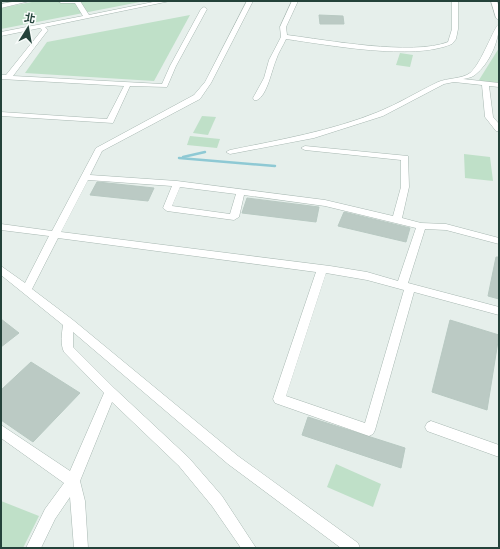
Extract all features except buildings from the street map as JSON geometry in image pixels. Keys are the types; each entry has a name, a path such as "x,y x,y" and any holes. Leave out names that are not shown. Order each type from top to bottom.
{"street":[{"path":"1,6 27,1"},
{"path":"61,1 76,1 87,17"},
{"path":"1,34 167,1"},
{"path":"26,290 57,234 99,150 197,97 208,83 250,1"},
{"path":"257,98 267,78 272,60 284,37 283,27 295,1"},
{"path":"284,37 414,50 440,48 450,44 454,37 455,1"},
{"path":"494,1 499,18"},
{"path":"4,77 164,86 173,66 204,9"},
{"path":"4,77 44,30 42,26"},
{"path":"230,152 311,136 380,114 442,83 471,75 482,64 496,43 499,26"},
{"path":"453,81 499,85"},
{"path":"1,114 110,121 128,84"},
{"path":"485,84 489,117 499,129"},
{"path":"305,148 405,158 405,187 397,220"},
{"path":"85,177 177,184 325,203 421,226 446,227 499,241"},
{"path":"177,184 167,208 234,217 241,192"},
{"path":"322,269 279,399 369,430 421,226"},
{"path":"1,227 367,276 499,311"},
{"path":"1,270 69,323 233,460 353,548"},
{"path":"69,323 67,333 68,349 110,392 184,462 217,501 249,548"},
{"path":"33,548 50,514 72,481 110,392"},
{"path":"431,427 499,451"},
{"path":"1,431 72,481 78,501 81,548"}],"green space":[{"path":"37,1 145,1 1,29 1,8"},
{"path":"190,15 154,81 25,73 47,42"},
{"path":"499,48 499,84 479,80"},
{"path":"400,53 413,55 410,67 396,65"},
{"path":"202,116 216,117 208,135 193,133"},
{"path":"190,136 220,139 217,148 187,145"},
{"path":"464,154 490,157 493,181 465,178"},
{"path":"336,464 381,484 373,507 327,487"},
{"path":"1,501 39,516 23,548 1,548"}],"waterway":[{"path":"183,157 205,152"},
{"path":"179,158 275,166"}]}
